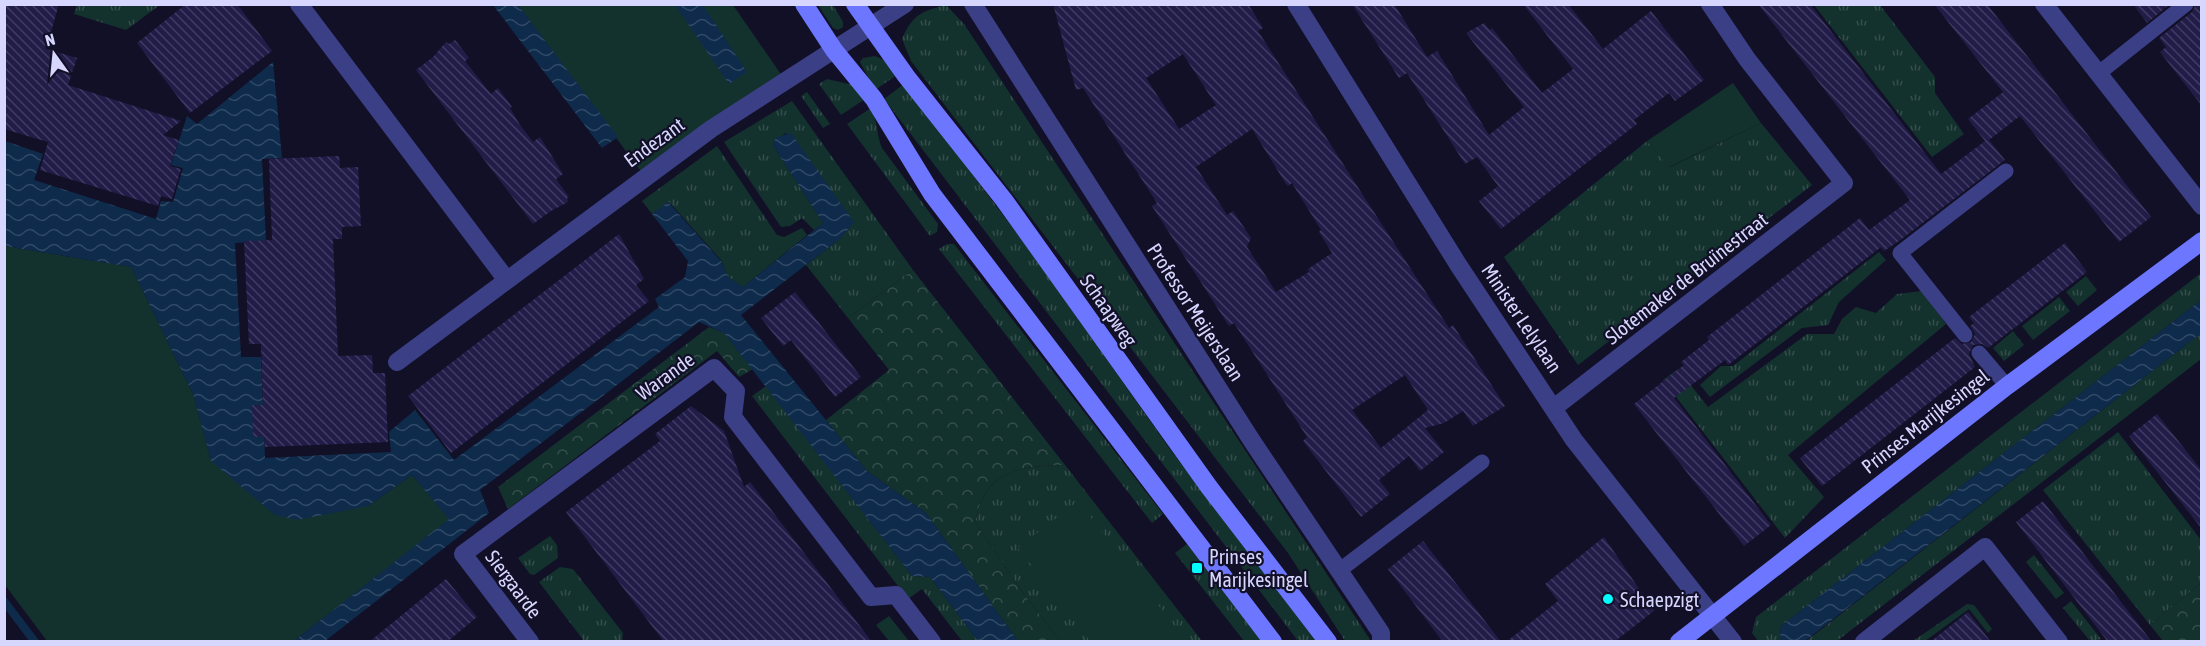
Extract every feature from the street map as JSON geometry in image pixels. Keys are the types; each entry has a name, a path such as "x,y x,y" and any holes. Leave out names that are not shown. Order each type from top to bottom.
{"street":[{"path":"299,4 506,279"},
{"path":"804,4 834,50 874,99 932,194 1273,642"},
{"name":"Schaapweg","path":"855,4 906,76 1004,200 1209,487 1328,642"},
{"name":"Endezant","path":"397,362 711,129 905,4"},
{"name":"Professor Meijerslaan","path":"974,4 1252,441 1340,570 1381,637"},
{"name":"Minister Lelylaan","path":"1296,4 1459,266 1575,440 1733,642"},
{"name":"Slotemaker de Bruïnestraat","path":"1555,407 1844,183 1747,60 1710,4"},
{"path":"2044,4 2202,206"},
{"name":"Prinses Marijkesingel","path":"1679,642 2007,386 2202,241"},
{"name":"Warande","path":"463,554 714,368 736,391 733,417 871,597 896,595 932,642"},
{"path":"1864,642 1985,547 2059,642"},
{"name":"Siergaarde","path":"463,554 522,639"}],"lane":[{"path":"2099,73 2186,4"},
{"path":"1965,335 1900,253 2007,171"},
{"path":"1979,353 2007,386"},
{"path":"1340,570 1482,462"}],"green space":[{"path":"77,4 160,5 126,30 74,14"},
{"path":"518,5 733,5 785,80 645,177"},
{"path":"818,5 833,5 843,22 843,27 838,30 833,28"},
{"path":"946,5 964,24 1371,641 1345,641 1288,553 911,61 902,39 910,24 924,12"},
{"path":"1814,5 1880,5 1935,77 1935,93 1964,134 1932,157"},
{"path":"875,56 889,62 897,75 875,90 860,62 863,58"},
{"path":"827,79 853,85 865,99 841,115 819,84"},
{"path":"1733,83 1761,123 1669,167 1647,141"},
{"path":"904,84 1027,247 1172,452 1318,641 1298,641 884,99"},
{"path":"807,92 830,124 823,128 801,96"},
{"path":"792,101 913,270 848,318 806,265 842,237 786,133 773,142 774,147 823,223 814,230 802,218 790,226 781,227 724,142"},
{"path":"871,108 882,148 938,224 937,232 930,236 847,124"},
{"path":"1761,123 1812,185 1578,365 1504,257 1647,141 1670,167"},
{"path":"717,146 777,235 784,237 802,228 807,235 743,287 728,277 721,260 669,202 652,214 642,201"},
{"path":"947,244 954,244 1163,514 1152,523 939,249"},
{"path":"5,246 131,267 193,394 211,461 368,506 412,475 450,519 294,641 47,641 5,585"},
{"path":"1879,252 1886,260 1839,302 1828,325 1802,328 1710,397 1700,385 1721,366 1733,366"},
{"path":"913,270 1065,465 1033,467 1006,474 987,491 975,522 1018,586 1060,641 1018,641 926,513 867,471 826,420 889,370 848,318"},
{"path":"2201,273 2201,300 1781,626 1780,636 1783,641 1758,641 1752,633 1756,617"},
{"path":"2086,276 2097,290 2078,306 2066,292"},
{"path":"1922,291 1946,324 1788,455 1824,497 1785,538 1663,380 1678,369 1708,407 1807,334 1834,334 1842,319 1856,307 1876,313 1897,294"},
{"path":"2059,297 2070,311 2033,340 2022,326"},
{"path":"709,327 724,333 753,369 739,377 717,351 508,509 498,487"},
{"path":"2013,331 2024,345 2004,361 1993,348"},
{"path":"2201,333 2201,359 1837,641 1805,642"},
{"path":"766,386 912,576 930,577 978,641 962,641 922,589 908,599 752,396"},
{"path":"2118,432 2201,540 2201,583 2150,625 2043,490"},
{"path":"1065,465 1202,641 1060,641 1018,586 975,522 987,491 1006,474 1033,467"},
{"path":"1078,501 1183,637 1178,641 1090,641 1018,548"},
{"path":"550,536 557,545 558,558 534,575 530,574 518,558"},
{"path":"1187,544 1262,641 1244,641 1175,553"},
{"path":"2034,555 2064,593 2056,599 2026,562"},
{"path":"560,567 573,569 623,633 622,641 584,641 539,582"},
{"path":"2201,583 2201,641 2163,641 2150,625"},
{"path":"2071,601 2101,639 2090,641 2063,608"},
{"path":"1967,604 1974,605 1992,629 1988,633 1969,609 1925,641 1913,641"},
{"path":"889,616 909,641 889,641 876,625"}],"water":[{"path":"493,5 518,5 618,137 602,148"},
{"path":"675,5 703,5 747,72 729,84"},
{"path":"273,62 282,158 262,159 266,241 235,243 241,357 261,357 265,458 391,452 389,432 415,410 454,460 659,307 655,299 685,277 688,261 652,214 668,202 721,261 728,277 743,287 823,223 774,147 773,142 777,137 791,133 854,222 842,237 741,315 867,471 926,513 1018,641 978,641 930,577 912,576 724,333 699,322 480,490 489,513 325,641 294,641 449,519 412,475 368,506 297,520 275,515 211,461 193,394 131,267 5,246 5,141 43,154 34,180 156,219 161,201 173,202 183,168 171,165 187,116 197,124"},
{"path":"2201,300 2201,333 1805,641 1783,641 1780,637 1781,626"}],"building":[{"path":"4,4 59,4 46,49 77,58 68,85 181,121 163,135 179,140 170,166 181,169 172,199 161,196 158,206 40,170 48,142 4,129"},
{"path":"186,4 237,4 272,51 190,113 137,43"},
{"path":"1053,4 1248,4 1263,28 1258,31 1359,189 1449,328 1453,325 1505,406 1473,426 1463,411 1444,423 1425,428 1444,452 1420,471 1409,456 1379,480 1390,494 1361,517 1303,441 1307,437 1234,323 1229,326 1152,206 1157,203 1083,88 1076,90","holes":["1183,54 1216,105 1179,129 1146,78","1252,129 1286,184 1288,186 1292,183 1321,230 1319,232 1332,253 1308,269 1309,272 1276,292 1247,247 1251,238 1233,211 1227,215 1196,167","1405,375 1428,410 1381,448 1352,410"]},
{"path":"1352,4 1394,4 1427,57 1437,51 1489,135 1524,107 1466,33 1484,23 1490,30 1492,28 1542,93 1573,69 1523,4 1568,4 1603,49 1651,11 1704,80 1675,101 1669,93 1634,120 1637,124 1501,229 1479,201 1498,186 1477,157 1465,164 1407,73 1399,78"},
{"path":"1758,4 1810,4 1941,174 1985,141 1968,119 2003,92 1934,4 1987,4 2151,217 2119,242 2020,116 1989,140 2005,160 1899,241 1884,251 1881,247 1728,365 1725,360 1674,398 1771,525 1744,546 1634,404 1684,365 1681,362 1709,340 1707,337 1860,218 1869,230 1910,200"},
{"path":"2133,4 2170,4 2147,23"},
{"path":"2196,4 2202,4 2202,106 2160,52 2166,47 2159,38 2192,12"},
{"path":"455,40 469,58 465,61 491,94 498,88 512,107 510,108 520,125 533,142 540,137 563,174 556,179 569,197 568,202 533,224 416,70 433,57 446,42 449,44"},
{"path":"339,156 340,168 358,167 361,226 342,227 342,239 333,239 338,356 372,355 373,373 385,373 388,442 265,447 264,436 253,437 252,405 263,405 261,344 249,344 244,241 272,240 269,159"},
{"path":"619,234 644,279 636,285 649,301 451,453 408,396"},
{"path":"2065,243 2087,272 1988,348 1982,344 1973,345 1969,354 1975,367 1822,486 1800,458 1955,338 1962,344 1971,342 1975,334 1970,326 1974,323 1969,317"},
{"path":"795,292 861,377 835,397 791,340 783,346 761,318"},
{"path":"691,406 724,431 744,487 750,482 872,642 664,642 566,512 660,441 655,434"},
{"path":"2157,414 2202,471 2202,529 2129,436"},
{"path":"2043,501 2152,642 2108,642 2016,522"},
{"name":"Schaepzigt","path":"1604,537 1654,611 1614,642 1506,642 1558,601 1545,584"},
{"path":"1423,541 1501,642 1443,642 1388,569"},
{"path":"446,579 477,617 447,642 369,642"},
{"path":"1968,612 1991,642 1930,642"}],"waterway":[{"path":"4,601 35,642"}],"place":[{"name":"Prinses Marijkesingel","path":"1197,568"},
{"name":"Schaepzigt","path":"1608,599"}]}
